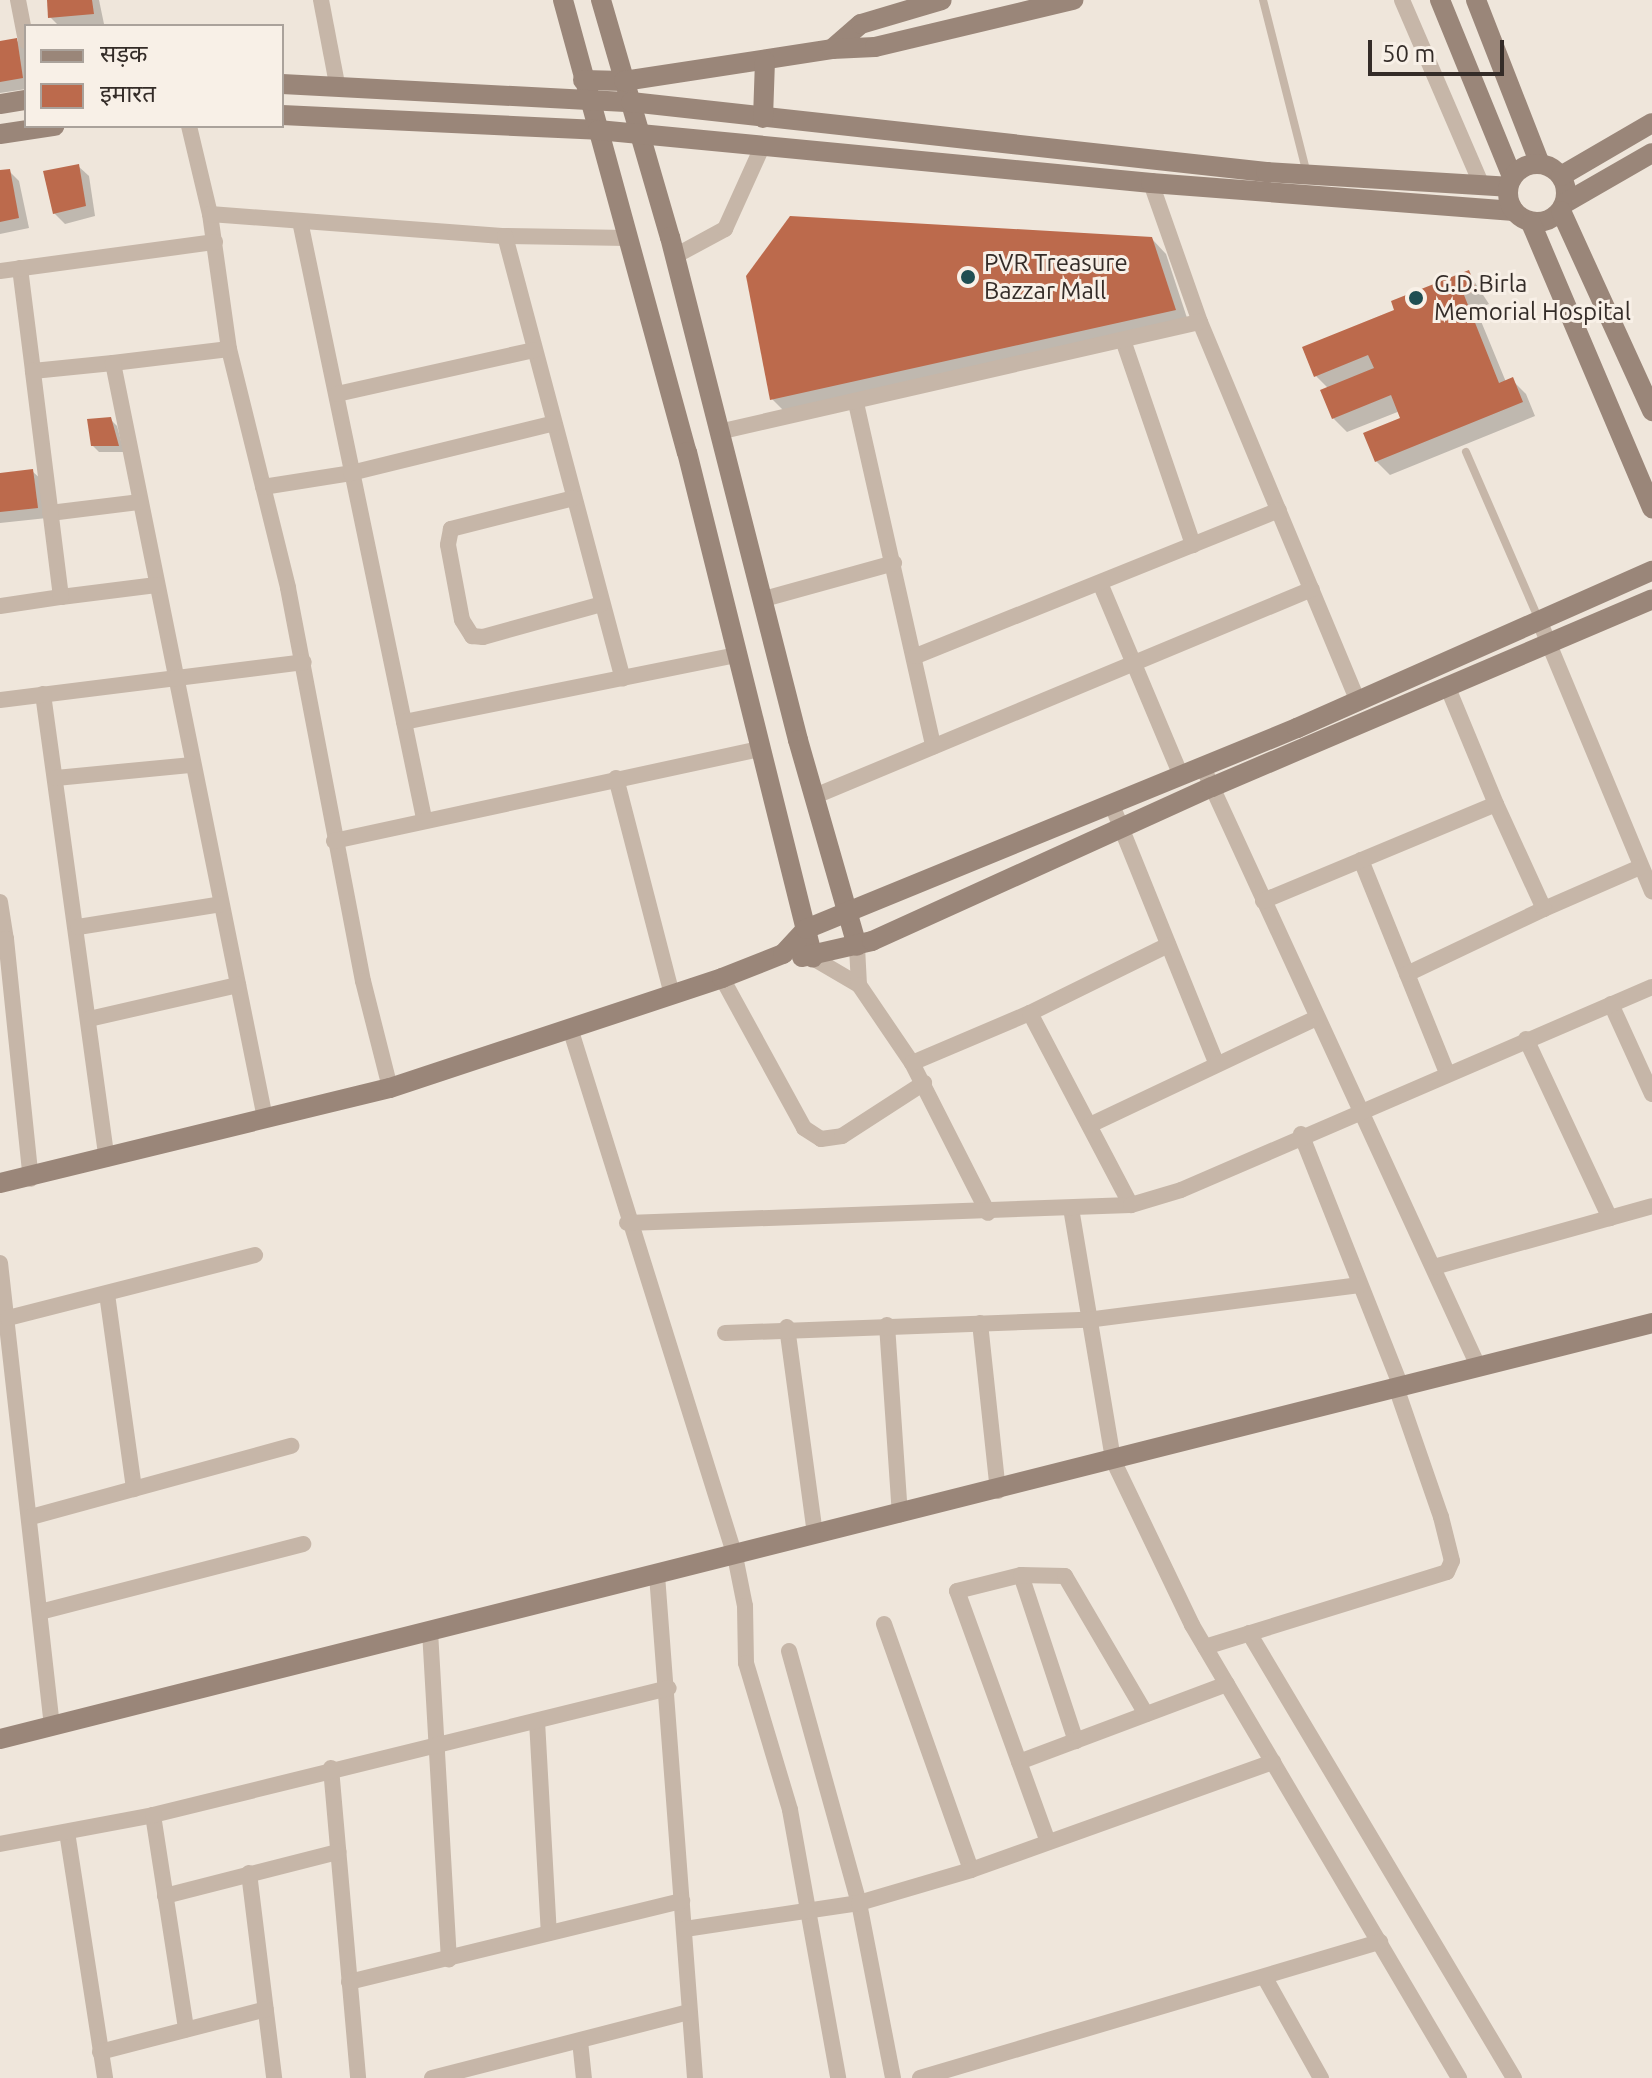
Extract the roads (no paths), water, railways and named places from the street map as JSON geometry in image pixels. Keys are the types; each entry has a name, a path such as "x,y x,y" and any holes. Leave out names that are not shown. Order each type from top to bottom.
{"street":[{"path":"18,0 24,31"},
{"path":"321,0 337,84"},
{"path":"563,0 761,749 813,958"},
{"path":"601,0 723,431 815,796 857,946 859,985"},
{"path":"832,49 861,24 942,0"},
{"path":"586,90 624,81 832,49 875,47 1073,0"},
{"path":"1402,0 1482,186"},
{"path":"1440,0 1522,217 1652,508"},
{"path":"1476,0 1540,164"},
{"path":"763,118 765,61"},
{"path":"284,84 586,90 631,102 763,118 1307,175 1482,186 1510,182 1525,166 1540,164 1561,176"},
{"path":"0,104 24,100"},
{"path":"284,115 598,130 1547,221 1563,207 1652,153"},
{"path":"1561,176 1652,123"},
{"path":"0,134 40,128"},
{"path":"189,128 210,214 229,349 304,662 334,841 390,1088"},
{"path":"675,256 725,229 762,147"},
{"path":"1561,176 1563,207 1652,411"},
{"path":"1151,183 1200,322 1358,701"},
{"path":"210,214 505,236 627,238"},
{"path":"300,221 424,818"},
{"path":"505,236 623,679"},
{"path":"0,271 215,242"},
{"path":"20,268 61,597"},
{"path":"723,431 1200,322"},
{"path":"1123,340 1193,545"},
{"path":"33,371 229,349"},
{"path":"337,394 534,350"},
{"path":"113,363 174,680 265,1118"},
{"path":"856,403 916,656 933,746"},
{"path":"263,487 351,473 554,423"},
{"path":"574,498 451,529 448,545 462,620 472,636 483,637 602,604"},
{"path":"50,513 140,502"},
{"path":"916,656 1279,510"},
{"path":"764,599 894,563"},
{"path":"0,1183 31,1179 390,1088 722,978 783,954 806,929 1203,767 1652,571"},
{"path":"1100,583 1131,665 1181,776"},
{"path":"0,606 156,585"},
{"path":"815,796 1312,589"},
{"path":"813,958 857,946 1212,787 1652,599"},
{"path":"1539,620 1652,891"},
{"path":"404,722 736,655"},
{"path":"0,700 304,662"},
{"path":"1448,688 1544,909"},
{"path":"43,694 78,927 107,1159"},
{"path":"334,841 424,818 761,749"},
{"path":"56,778 192,765"},
{"path":"1203,767 1316,1018 1363,1108 1478,1366"},
{"path":"616,778 672,994"},
{"path":"1263,901 1496,804"},
{"path":"1112,805 1216,1062"},
{"path":"1361,860 1447,1073"},
{"path":"1407,974 1640,867"},
{"path":"0,902 31,1179"},
{"path":"78,927 221,904"},
{"path":"912,1063 1030,1013 1168,945"},
{"path":"783,954 813,958 859,985 924,1083 988,1213"},
{"path":"722,978 804,1128 821,1139 842,1136 924,1083"},
{"path":"89,1019 238,985"},
{"path":"627,1223 988,1213 1131,1205 1181,1190 1301,1134 1652,987"},
{"path":"1611,1004 1652,1094"},
{"path":"1030,1013 1131,1205"},
{"path":"1090,1125 1216,1062 1316,1018"},
{"path":"570,1028 627,1223 735,1556 745,1606 746,1663 790,1810 838,2078"},
{"path":"1526,1039 1610,1218"},
{"path":"1205,1647 1447,1572 1452,1561 1399,1386 1301,1134"},
{"path":"1434,1267 1652,1206"},
{"path":"1071,1208 1087,1320 1113,1460 1205,1647 1459,2078"},
{"path":"8,1318 255,1255"},
{"path":"0,1263 31,1517 52,1726"},
{"path":"725,1333 787,1327 1087,1320 1360,1285"},
{"path":"107,1294 134,1489"},
{"path":"980,1323 998,1491"},
{"path":"0,1739 815,1534 998,1491 1652,1323"},
{"path":"887,1325 900,1515"},
{"path":"787,1327 815,1534"},
{"path":"31,1517 291,1446"},
{"path":"40,1612 303,1544"},
{"path":"1048,1842 957,1591 1021,1575 1046,1572 1065,1576 1146,1714"},
{"path":"657,1575 669,1688 695,2078"},
{"path":"1021,1575 1076,1741"},
{"path":"884,1624 971,1870"},
{"path":"430,1631 449,1959"},
{"path":"1249,1633 1514,2078"},
{"path":"789,1651 859,1903 893,2078"},
{"path":"1019,1762 1227,1684"},
{"path":"0,1844 153,1815 331,1768 669,1688"},
{"path":"537,1721 549,1933"},
{"path":"685,1929 859,1903 971,1870 1273,1762"},
{"path":"331,1768 358,2078"},
{"path":"153,1815 186,2029"},
{"path":"67,1832 105,2078"},
{"path":"165,1896 338,1852"},
{"path":"249,1873 274,2078"},
{"path":"349,1982 682,1901"},
{"path":"920,2078 1380,1942"},
{"path":"1265,1978 1321,2078"},
{"path":"100,2052 266,2009"},
{"path":"432,2078 483,2072 580,2041 689,2012"},
{"path":"580,2041 584,2078"}],"lane":[{"path":"1263,0 1307,175"},
{"path":"1466,452 1539,620"}],"place":[{"name":"PVR Treasure Bazzar Mall","path":"968,277"},
{"name":"G.D.Birla Memorial Hospital","path":"1416,298"}]}
